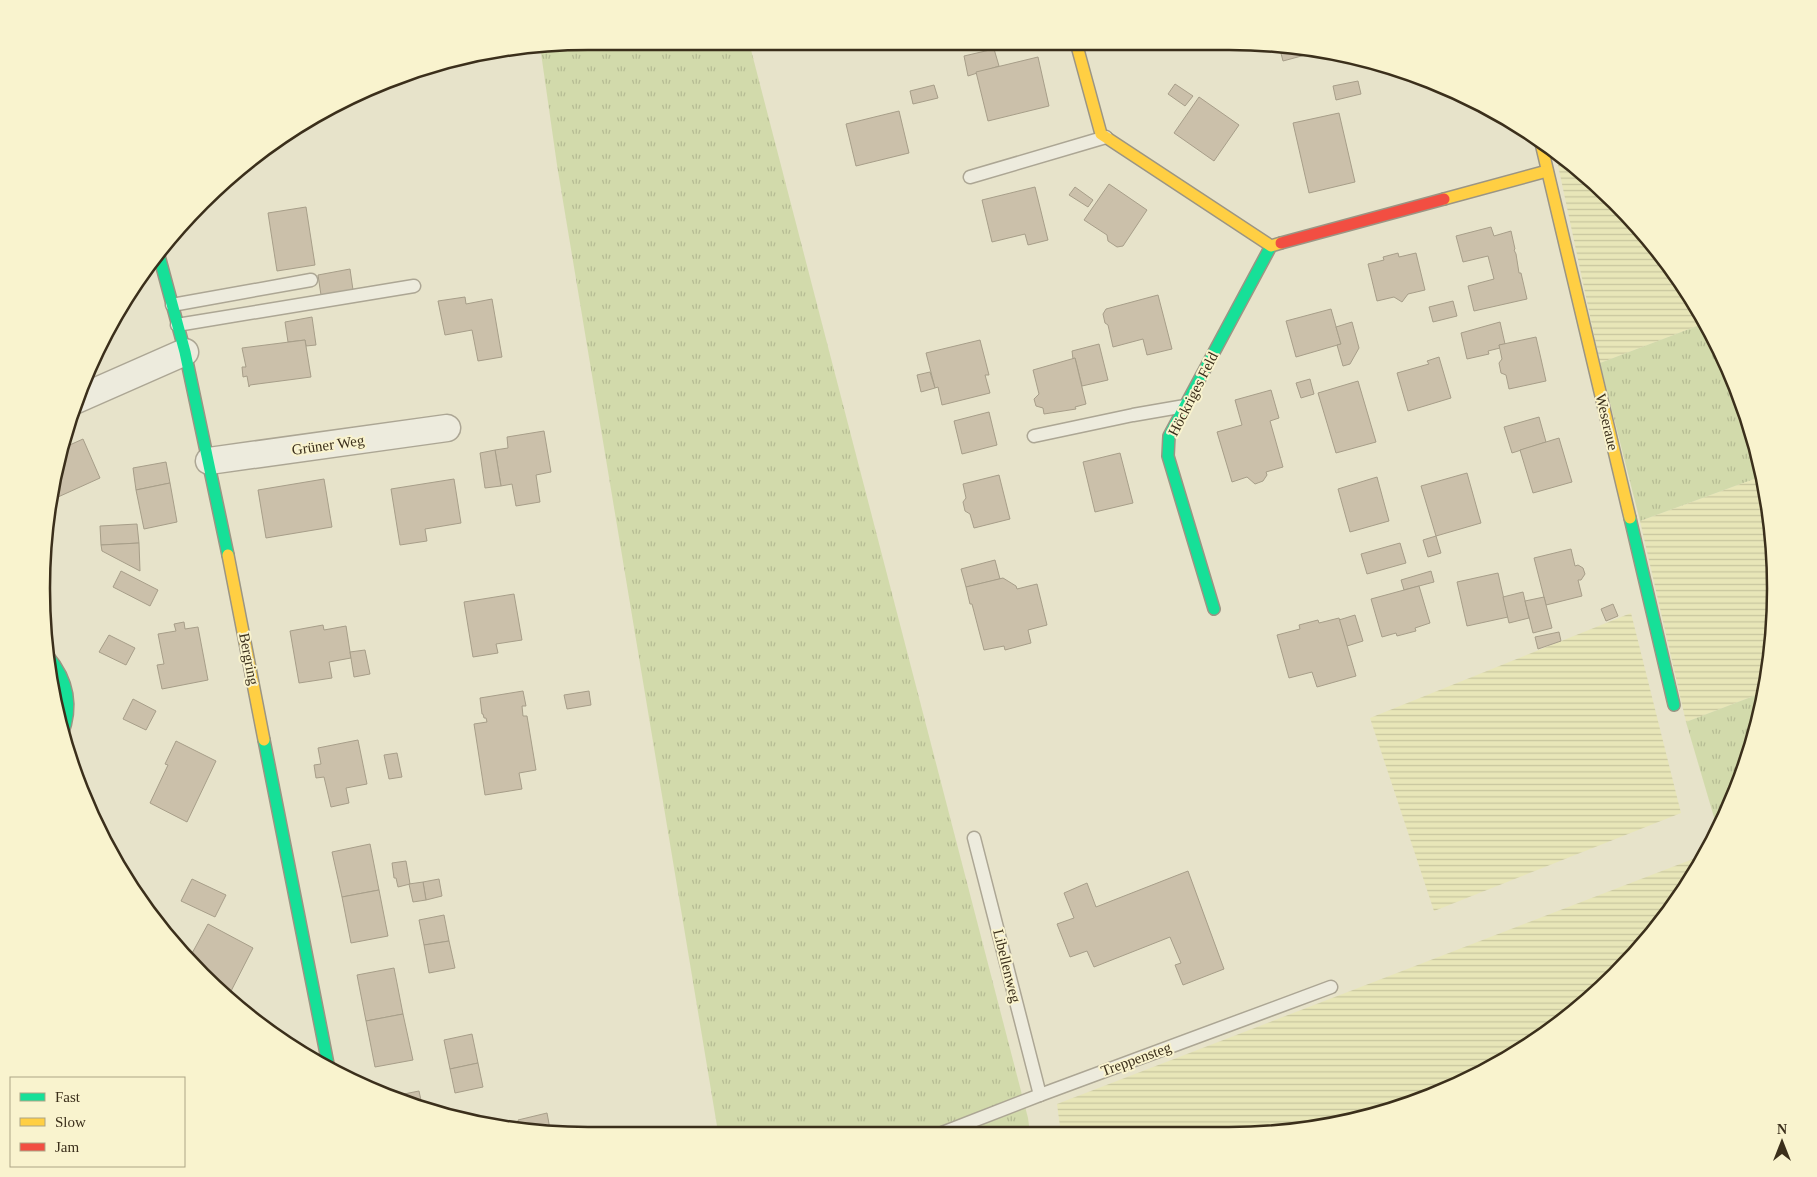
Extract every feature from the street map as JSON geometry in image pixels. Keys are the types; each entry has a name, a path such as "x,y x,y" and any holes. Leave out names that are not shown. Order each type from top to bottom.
{"street":[{"path":"1078,50 1101,134 1271,246 1547,171"},
{"name":"Weseraue","path":"1543,152 1674,705"},
{"name":"Höckriges Feld","path":"1214,609 1168,456 1169,436 1271,246"},
{"name":"Bergring","path":"161,262 185,352 209,461 327,1059"},
{"path":"86,396 185,352"},
{"name":"Grüner Weg","path":"209,461 447,428"},
{"path":"56,668 65,681 70,704 66,720"}],"lane":[{"path":"970,177 1106,137"},
{"path":"172,305 311,280"},
{"path":"177,325 414,286"},
{"path":"1034,436 1185,406"},
{"name":"Libellenweg","path":"974,838 1040,1095"},
{"name":"Treppensteg","path":"957,1127 1331,987"}],"shaded area":[{"path":"1557,162 1584,184 1633,233 1676,289 1698,326 1600,363"},
{"path":"1756,478 1766,553 1767,588 1766,624 1757,695 1686,722 1640,521"},
{"path":"1631,613 1681,813 1434,911 1370,718"},
{"path":"1695,858 1656,916 1633,944 1584,993 1556,1016 1498,1055 1435,1086 1368,1109 1334,1117 1264,1126 1060,1127 1057,1104"}],"green space":[{"path":"588,50 751,50 1029,1127 717,1127 557,165 541,52"},
{"path":"1698,326 1726,382 1749,449 1756,478 1640,521 1600,363"},
{"path":"1757,695 1738,762 1715,819 1686,722"}],"building":[{"path":"994,50 999,66 968,76 964,56"},
{"path":"1281,53 1303,56 1283,61"},
{"path":"1038,57 1049,106 988,121 976,72"},
{"path":"1358,81 1361,94 1336,100 1333,86"},
{"path":"1175,84 1193,96 1185,106 1168,94"},
{"path":"934,85 938,98 913,104 910,91"},
{"path":"1199,97 1239,125 1214,161 1174,133"},
{"path":"899,111 909,153 856,166 846,124"},
{"path":"1339,113 1355,182 1309,193 1293,123"},
{"path":"1109,184 1147,210 1123,246 1117,247 1108,241 1107,235 1084,220"},
{"path":"1035,187 1048,240 1028,245 1025,234 992,242 982,200"},
{"path":"1075,187 1093,200 1088,207 1069,195"},
{"path":"306,207 315,265 277,271 268,213"},
{"path":"1491,227 1494,236 1511,231 1519,273 1521,273 1527,299 1474,311 1468,286 1494,279 1488,256 1463,262 1456,236"},
{"path":"1398,253 1399,257 1416,253 1425,290 1408,294 1402,302 1394,297 1377,301 1368,264 1384,260 1383,257"},
{"path":"350,269 353,290 321,295 318,275"},
{"path":"1158,295 1172,349 1147,355 1143,339 1113,347 1108,325 1105,323 1103,314 1106,309"},
{"path":"465,297 466,304 492,299 502,357 478,361 472,330 445,335 438,301"},
{"path":"1453,301 1457,316 1433,322 1429,307"},
{"path":"1331,309 1341,344 1296,357 1286,321"},
{"path":"312,317 316,345 306,346 305,340 288,342 285,322"},
{"path":"1352,322 1359,348 1350,364 1343,366 1337,345 1341,344 1336,327"},
{"path":"1500,322 1505,344 1499,345 1500,348 1488,351 1489,354 1467,359 1461,333"},
{"path":"1536,337 1546,381 1509,389 1506,375 1501,373 1499,363 1502,359 1499,345"},
{"path":"305,340 311,377 250,385 249,387 247,376 243,377 242,367 246,367 242,348"},
{"path":"980,340 989,375 985,375 990,393 942,405 938,387 935,388 926,353"},
{"path":"1099,344 1108,380 1082,386 1072,351"},
{"path":"1439,357 1451,398 1408,411 1397,373 1429,364 1427,361"},
{"path":"1075,358 1086,404 1075,407 1076,409 1044,414 1043,408 1036,406 1034,399 1039,394 1033,370"},
{"path":"930,372 935,388 921,392 917,375"},
{"path":"1310,379 1314,394 1301,398 1296,383"},
{"path":"1358,381 1376,442 1336,453 1318,393"},
{"path":"1271,390 1279,418 1270,421 1283,467 1266,472 1267,475 1263,481 1255,484 1247,477 1232,482 1217,432 1242,425 1235,400"},
{"path":"989,412 997,445 962,454 954,421"},
{"path":"1539,417 1546,442 1512,453 1504,427"},
{"path":"544,431 551,472 536,475 540,502 516,506 512,484 501,486 495,450 508,448 507,437"},
{"path":"1559,438 1572,482 1533,493 1520,450"},
{"path":"83,439 100,478 58,497 60,483 69,445"},
{"path":"495,450 501,486 485,488 480,453"},
{"path":"1120,453 1133,503 1095,512 1083,462"},
{"path":"166,462 170,483 136,490 133,468"},
{"path":"1467,473 1481,523 1436,536 1421,486"},
{"path":"999,475 1010,519 974,528 970,514 965,511 963,502 966,498 963,484"},
{"path":"1377,477 1389,521 1350,532 1338,489"},
{"path":"324,479 332,527 266,538 258,490"},
{"path":"454,479 461,523 425,529 427,541 400,545 391,489"},
{"path":"170,483 177,522 144,529 136,490"},
{"path":"137,524 139,543 101,545 100,526"},
{"path":"1436,536 1441,553 1428,557 1423,540"},
{"path":"139,543 140,571 102,551 101,545"},
{"path":"1400,543 1406,563 1367,574 1361,554"},
{"path":"1571,549 1575,566 1578,565 1583,568 1585,574 1581,580 1578,580 1582,596 1546,605 1534,558"},
{"path":"995,560 1000,579 966,587 961,569"},
{"path":"121,571 158,590 150,606 113,587"},
{"path":"1431,571 1434,582 1404,590 1401,580"},
{"path":"1498,573 1508,617 1467,626 1457,582"},
{"path":"1003,578 1016,586 1017,589 1037,584 1047,625 1028,630 1031,643 1005,650 1004,646 984,650 966,587"},
{"path":"1419,586 1430,623 1415,628 1416,631 1397,636 1396,633 1382,637 1371,599"},
{"path":"1523,592 1529,618 1509,623 1503,597"},
{"path":"514,594 522,640 496,644 498,653 473,657 464,602"},
{"path":"1544,597 1552,628 1533,633 1525,601"},
{"path":"1613,604 1618,616 1606,621 1601,609"},
{"path":"1355,615 1363,641 1347,646 1339,620"},
{"path":"1339,618 1356,676 1317,687 1312,672 1289,678 1277,635 1300,629 1299,625 1318,620 1319,623"},
{"path":"184,622 185,629 198,627 208,680 162,689 157,665 164,664 158,634 176,631 174,624"},
{"path":"323,625 324,630 346,626 351,658 329,662 332,678 299,683 290,631"},
{"path":"1559,632 1561,641 1538,649 1535,637"},
{"path":"109,635 135,648 126,665 99,652"},
{"path":"365,650 370,674 354,677 350,652"},
{"path":"523,691 526,706 522,706 523,716 527,716 536,770 519,773 522,789 485,795 474,724 487,722 482,714 480,698"},
{"path":"589,691 591,705 567,709 564,695"},
{"path":"133,699 156,711 146,730 123,719"},
{"path":"358,740 367,784 346,788 349,803 331,807 324,777 316,778 314,765 321,764 318,748"},
{"path":"176,741 216,761 187,822 150,803 168,765 165,764"},
{"path":"397,753 402,777 389,779 384,755"},
{"path":"370,844 379,890 342,897 332,852"},
{"path":"406,861 410,884 398,887 396,878 394,878 392,863"},
{"path":"1188,871 1224,969 1183,985 1175,965 1181,963 1170,937 1094,967 1087,951 1070,957 1057,924 1074,918 1064,893 1087,883 1096,907"},
{"path":"192,879 226,895 215,917 181,901"},
{"path":"439,879 442,896 426,900 423,882"},
{"path":"423,882 426,900 413,902 409,884"},
{"path":"379,890 388,936 351,943 342,897"},
{"path":"444,915 449,941 424,945 419,920"},
{"path":"208,924 253,948 231,991 192,953"},
{"path":"449,941 455,968 429,973 424,945"},
{"path":"394,968 403,1014 366,1021 357,975"},
{"path":"403,1014 413,1060 375,1067 366,1021"},
{"path":"472,1034 478,1063 450,1069 444,1040"},
{"path":"478,1063 483,1087 455,1093 450,1069"},
{"path":"419,1091 421,1100 415,1098 404,1094"},
{"path":"547,1113 549,1126 518,1122 518,1120"}],"traffic: fast":[{"path":"1214,609 1168,456 1169,436 1271,246"},
{"path":"161,262 185,352 228,555"},
{"path":"1630,518 1674,705"},
{"path":"56,667 67,694 66,719"},
{"path":"264,740 327,1059"}],"traffic: slow":[{"path":"1078,50 1101,134 1271,246 1281,243"},
{"path":"1543,152 1630,518"},
{"path":"1444,199 1547,171"},
{"path":"228,555 264,740"}],"traffic: jam":[{"path":"1281,243 1444,199"}]}
